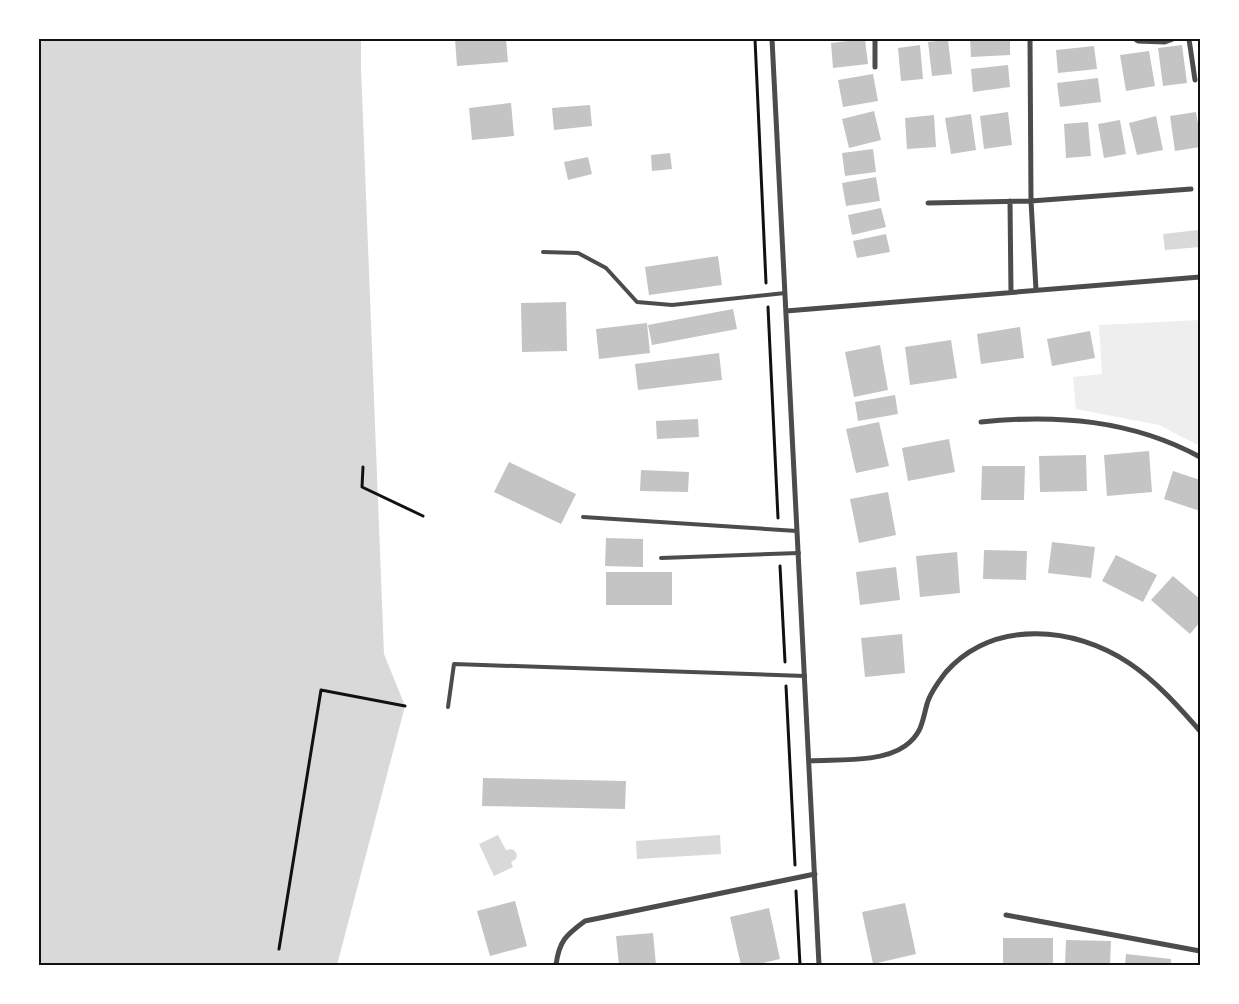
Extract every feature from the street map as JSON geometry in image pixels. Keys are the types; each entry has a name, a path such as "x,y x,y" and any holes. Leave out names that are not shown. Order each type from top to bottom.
{"street":[{"path":"772,39 819,965"},
{"path":"875,39 875,67"},
{"path":"1030,39 1031,202 1036,290"},
{"path":"1134,39 1138,42 1165,42 1173,39"},
{"path":"1189,39 1195,80"},
{"path":"928,203 1031,202 1191,189"},
{"path":"1010,201 1011,292"},
{"path":"786,311 1200,277"},
{"path":"981,422 1013,418 1046,417 1110,425 1168,442 1200,457"},
{"path":"809,761 859,759 886,755 902,748 915,737 921,728 926,716 927,704 934,689 956,662 984,643 1016,634 1067,638 1092,645 1116,655 1144,674 1179,707 1200,731"},
{"path":"556,965 566,934 584,921 814,874"},
{"path":"1006,915 1200,951"}],"lane":[{"path":"543,252 578,254 606,268 637,302 672,305 785,293"},
{"path":"583,517 797,531"},
{"path":"661,558 798,553"},
{"path":"448,707 454,664 805,676"}],"path":[{"path":"754,39 779,530"},
{"path":"363,468 362,487 423,516"},
{"path":"780,554 795,869"},
{"path":"279,950 321,690 406,706"},
{"path":"796,888 800,965"}],"shaded area":[{"path":"39,39 361,39 384,654 405,706 337,965 39,965"},
{"path":"1200,226 1200,247 1165,250 1163,234 1198,230"},
{"path":"1200,320 1200,446 1159,425 1076,409 1073,377 1102,374 1099,325"},
{"path":"498,835 506,850 511,849 517,855 516,859 511,862 513,867 494,876 479,844"},
{"path":"720,835 721,854 637,859 636,841"}],"building":[{"path":"455,39 506,39 508,62 457,66"},
{"path":"865,39 868,64 833,68 831,43"},
{"path":"970,39 1010,39 1010,55 971,57"},
{"path":"948,40 952,74 932,76 928,42"},
{"path":"920,45 923,79 901,81 898,48"},
{"path":"1182,45 1187,83 1163,86 1158,48"},
{"path":"1094,46 1097,69 1058,73 1056,50"},
{"path":"1149,51 1155,86 1126,91 1120,55"},
{"path":"1008,65 1010,87 973,92 971,69"},
{"path":"873,74 878,101 843,107 838,80"},
{"path":"1098,78 1101,102 1060,107 1057,83"},
{"path":"511,103 514,136 472,140 469,108"},
{"path":"590,105 592,126 554,130 552,108"},
{"path":"874,111 881,140 849,148 842,119"},
{"path":"1008,112 1012,145 984,149 980,116"},
{"path":"1196,112 1200,147 1175,151 1170,116"},
{"path":"971,114 976,150 951,154 945,118"},
{"path":"934,115 936,147 907,149 905,118"},
{"path":"1156,116 1163,150 1137,155 1129,123"},
{"path":"1120,120 1126,154 1104,158 1098,124"},
{"path":"1088,122 1091,156 1066,158 1064,124"},
{"path":"873,149 876,172 845,176 842,153"},
{"path":"670,153 672,169 652,171 651,155"},
{"path":"588,157 592,174 568,180 564,162"},
{"path":"876,177 880,201 846,206 842,183"},
{"path":"881,208 886,227 852,235 848,215"},
{"path":"886,234 890,252 857,258 853,241"},
{"path":"718,256 722,285 649,295 645,267"},
{"path":"566,302 567,351 522,352 521,303"},
{"path":"733,309 737,329 652,345 648,325"},
{"path":"647,323 650,353 599,359 596,329"},
{"path":"1020,327 1024,358 981,364 977,334"},
{"path":"1090,331 1095,358 1052,366 1047,339"},
{"path":"951,340 957,378 910,385 905,347"},
{"path":"880,345 888,390 854,397 845,352"},
{"path":"719,353 722,380 638,390 635,364"},
{"path":"895,395 898,414 858,421 855,402"},
{"path":"698,419 699,437 657,439 656,421"},
{"path":"879,422 889,466 856,473 846,429"},
{"path":"949,439 955,472 908,481 902,448"},
{"path":"1149,451 1152,492 1107,496 1104,455"},
{"path":"1086,455 1087,491 1040,492 1039,456"},
{"path":"509,462 576,494 561,524 494,492"},
{"path":"982,466 1025,466 1024,500 981,500"},
{"path":"641,470 689,472 688,492 640,491"},
{"path":"1173,471 1200,480 1200,511 1164,499"},
{"path":"888,492 896,535 859,543 850,499"},
{"path":"606,538 643,539 643,567 605,566"},
{"path":"1052,542 1095,547 1091,578 1048,573"},
{"path":"984,550 1027,551 1026,580 983,579"},
{"path":"957,552 960,593 920,597 916,556"},
{"path":"1116,555 1157,575 1143,602 1102,581"},
{"path":"896,567 900,600 860,605 856,572"},
{"path":"606,572 672,572 672,605 606,605"},
{"path":"1173,576 1200,599 1200,622 1190,634 1151,600"},
{"path":"902,634 905,673 865,677 861,638"},
{"path":"483,778 626,781 625,809 482,806"},
{"path":"515,901 527,946 490,956 477,911"},
{"path":"905,903 916,954 873,964 862,912"},
{"path":"769,908 780,959 754,965 741,965 730,917"},
{"path":"653,933 656,965 619,965 616,936"},
{"path":"1003,938 1053,938 1053,965 1003,965"},
{"path":"1066,940 1111,941 1110,965 1065,965"},
{"path":"1126,954 1171,959 1171,965 1125,965"}]}
